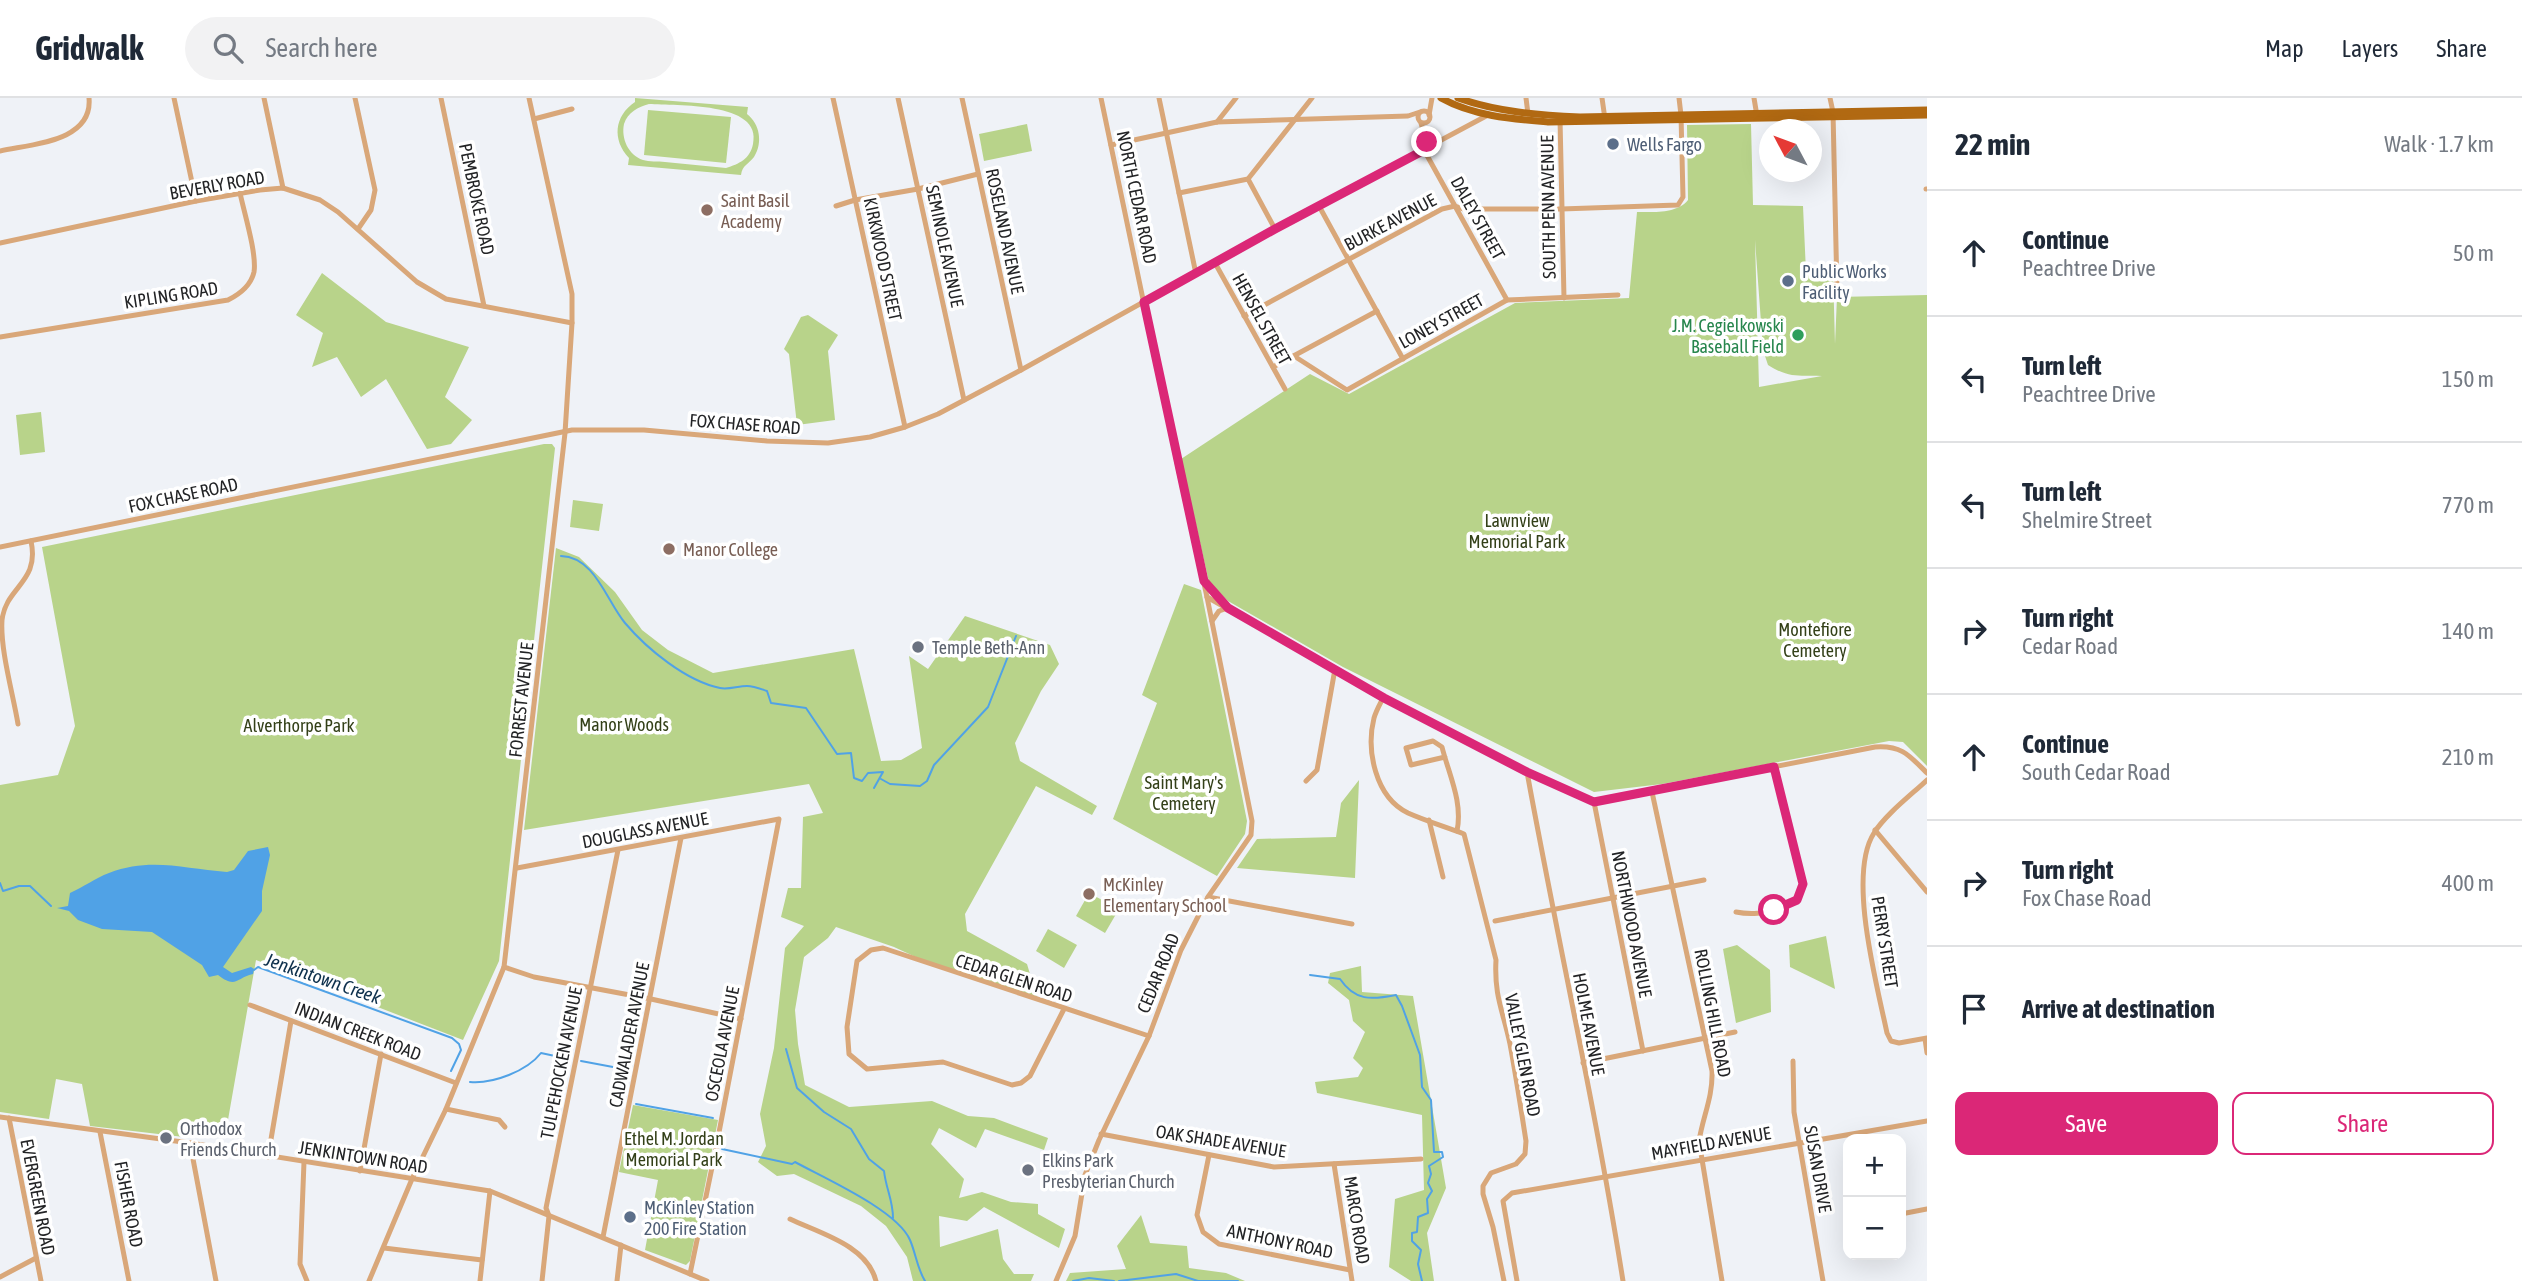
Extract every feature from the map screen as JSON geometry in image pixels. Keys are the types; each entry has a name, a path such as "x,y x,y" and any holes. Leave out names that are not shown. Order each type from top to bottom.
{"main road":[{"path":"1441,98 1488,115 1525,120 1927,115"},
{"path":"1458,98 1488,107 1560,119"},
{"path":"1833,115 1927,110"}],"street":[{"path":"0,151 68,135 82,124 90,105 89,98"},
{"path":"174,98 195,201"},
{"path":"264,98 282,188"},
{"path":"355,98 375,190 371,210 358,229"},
{"name":"PEMBROKE ROAD","path":"441,98 485,306"},
{"name":"FORREST AVENUE","path":"369,1281 412,1179 446,1109 504,967 565,433 572,323 572,294 529,98"},
{"name":"KIRKWOOD STREET","path":"833,98 905,427"},
{"name":"SEMINOLE AVENUE","path":"898,98 964,400"},
{"name":"ROSELAND AVENUE","path":"962,98 1021,370"},
{"name":"NORTH CEDAR ROAD","path":"1101,98 1179,472"},
{"path":"1159,98 1196,274"},
{"path":"1217,121 1236,98"},
{"path":"1178,193 1248,179 1312,98"},
{"path":"1525,98 1528,114"},
{"path":"1602,98 1605,120"},
{"path":"1679,98 1681,118"},
{"path":"1755,98 1757,116"},
{"path":"1830,98 1833,115 1837,291"},
{"path":"1421,123 1432,100"},
{"path":"534,119 572,109"},
{"path":"1111,145 1217,121 1425,115"},
{"path":"1425,115 1418,118 1426,138"},
{"path":"1425,115 1426,149"},
{"name":"FOX CHASE ROAD","path":"0,547 565,433 617,429 828,443 870,437 905,427 1021,370 1488,115"},
{"name":"BURKE AVENUE","path":"1244,316 1442,209 1454,206 1463,209 1561,209 1678,205 1683,197 1681,118"},
{"name":"SOUTH PENN AVENUE","path":"1560,119 1564,298"},
{"name":"DALEY STREET","path":"1426,149 1454,206 1507,300"},
{"path":"836,206 978,174"},
{"path":"1248,179 1275,229"},
{"name":"BEVERLY ROAD","path":"0,243 195,201 282,188 320,200 433,292 446,299 572,323"},
{"name":"KIPLING ROAD","path":"0,337 228,300 240,294 254,272 254,260 240,193"},
{"path":"1319,206 1403,359"},
{"name":"HENSEL STREET","path":"1215,263 1285,389"},
{"name":"LONEY STREET","path":"1294,356 1348,390 1507,300 1618,295"},
{"path":"1273,367 1377,311"},
{"name":"CEDAR ROAD","path":"1056,1281 1075,1236 1085,1175 1101,1135 1149,1036 1181,950 1208,897 1251,835 1252,821 1204,581 1179,472"},
{"path":"18,724 2,636 2,617 8,602 32,567 34,554 31,541"},
{"path":"1204,581 1226,607"},
{"path":"1207,597 1384,698 1527,772 1594,802 1891,746 1908,754 1927,773"},
{"path":"1212,621 1219,611 1226,607"},
{"path":"1306,781 1317,770 1335,669"},
{"path":"1384,698 1375,716 1371,741 1375,770 1389,797 1406,812 1457,831 1459,821 1456,792 1442,747 1433,741 1406,748 1411,765 1445,757"},
{"path":"1736,912 1746,914 1787,906 1797,900 1802,891 1802,876 1774,767"},
{"name":"HOLME AVENUE","path":"1527,772 1606,1175 1623,1281"},
{"path":"1927,780 1875,830 1927,892"},
{"name":"ROLLING HILL ROAD","path":"1652,792 1713,1085 1699,1141 1722,1281"},
{"name":"NORTHWOOD AVENUE","path":"1594,802 1643,1051"},
{"name":"DOUGLASS AVENUE","path":"517,868 779,819"},
{"name":"OSCEOLA AVENUE","path":"690,1274 779,819"},
{"path":"1429,820 1443,877"},
{"name":"PERRY STREET","path":"1875,830 1869,842 1863,883 1864,916 1887,1033 1891,1041 1899,1043 1926,1038 1927,1053"},
{"name":"VALLEY GLEN ROAD","path":"1457,831 1464,834 1488,923 1496,960 1498,1004 1509,1043 1526,1140 1525,1154 1516,1164 1491,1173 1483,1186 1504,1281"},
{"name":"CADWALADER AVENUE","path":"603,1237 681,838"},
{"name":"TULPEHOCKEN AVENUE","path":"542,1281 549,1216 547,1208 618,850"},
{"path":"1495,921 1704,880"},
{"path":"1208,897 1352,924"},
{"name":"CEDAR GLEN ROAD","path":"1064,1009 1030,1076 1021,1083 1005,1084 943,1062 867,1069 849,1054 847,1027 858,961 871,950 883,948 1149,1036"},
{"path":"504,967 534,977 741,1019"},
{"name":"INDIAN CREEK ROAD","path":"250,1005 456,1083"},
{"path":"268,1157 291,1021"},
{"path":"1583,1063 1735,1032"},
{"path":"360,1171 381,1054"},
{"name":"SUSAN DRIVE","path":"1793,1061 1794,1112 1823,1281"},
{"path":"446,1109 499,1120 505,1127"},
{"name":"JENKINTOWN ROAD","path":"0,1117 190,1143 490,1191 707,1281"},
{"name":"EVERGREEN ROAD","path":"9,1118 41,1281"},
{"name":"MAYFIELD AVENUE","path":"1517,1281 1503,1201 1512,1193 1927,1121"},
{"name":"FISHER ROAD","path":"100,1132 129,1281"},
{"name":"OAK SHADE AVENUE","path":"1101,1135 1274,1167 1421,1159"},
{"path":"190,1143 216,1281"},
{"name":"ANTHONY ROAD","path":"1209,1155 1197,1215 1203,1233 1219,1244 1350,1270"},
{"path":"304,1163 300,1264 307,1281"},
{"name":"MARCO ROAD","path":"1334,1164 1352,1281"},
{"path":"480,1281 490,1191"},
{"path":"1906,1213 1927,1209"},
{"path":"790,1219 859,1254 869,1264 876,1281"},
{"path":"617,1281 621,1245"},
{"path":"384,1248 482,1260"},
{"path":"0,1277 36,1258"}],"green space":[{"path":"635,98 748,107 747,114 755,123 759,134 757,152 741,175 628,165 629,158 620,144 618,128 623,114 635,102","holes":["649,104 696,106 731,113 745,120 752,130 753,144 749,154 739,163 726,168 638,158 625,140 624,124 631,113"]},
{"path":"648,110 731,117 726,163 644,155"},
{"path":"1027,124 1032,151 984,161 979,134"},
{"name":"Lawnview Memorial Park","path":"1751,124 1753,205 1803,206 1806,272 1833,272 1835,344 1837,297 1927,295 1927,766 1903,742 1889,741 1662,784 1594,792 1343,667 1228,601 1209,582 1181,459 1310,374 1349,394 1515,303 1629,298 1637,212 1671,210 1688,200 1687,125","holes":["1755,240 1763,350 1768,365 1782,372 1822,376 1759,387"]},
{"path":"322,273 386,322 469,347 445,397 472,420 451,444 427,449 386,379 361,397 337,357 312,367 323,333 296,315"},
{"path":"808,315 838,335 828,351 835,420 797,425 789,354 784,349 801,317"},
{"path":"41,412 45,452 20,455 16,415"},
{"name":"Alverthorpe Park","path":"552,444 555,448 499,961 463,1040 256,960 225,1137 188,1133 184,1137 90,1126 82,1084 56,1079 49,1119 0,1112 0,785 58,775 75,726 42,547"},
{"path":"573,500 603,504 599,531 570,527"},
{"name":"Manor Woods","path":"556,548 579,557 615,592 642,630 668,650 713,673 854,649 881,761 901,760 922,748 909,656 928,669 965,616 1050,645 1059,664 1041,691 1015,743 1020,761 1097,806 1092,815 1036,786 965,914 967,931 1027,964 1038,1001 933,965 894,947 836,927 828,938 804,957 795,1010 805,1085 849,1107 932,1101 968,1116 994,1118 1048,1138 1044,1150 985,1129 976,1148 939,1128 931,1144 964,1179 959,1198 982,1192 1011,1202 1038,1204 1038,1214 1065,1229 1059,1248 984,1207 967,1221 939,1216 940,1247 998,1229 1003,1259 1014,1274 1034,1274 1031,1281 913,1281 907,1257 886,1226 861,1206 794,1174 777,1176 758,1162 766,1146 760,1114 774,1048 785,948 804,926 781,917 788,888 801,888 803,817 823,813 809,784 524,830"},
{"name":"Saint Mary's Cemetery","path":"1184,584 1201,590 1247,821 1245,834 1217,876 1113,819 1157,703 1142,695"},
{"path":"1359,780 1355,878 1237,868 1257,839 1336,837 1341,803"},
{"path":"1089,893 1119,909 1105,933 1076,916"},
{"path":"1048,929 1077,945 1064,968 1036,951"},
{"path":"1826,936 1835,989 1790,967 1789,945"},
{"path":"1737,945 1770,970 1771,1012 1736,1023 1723,949"},
{"path":"1361,966 1362,992 1413,996 1446,1188 1427,1233 1434,1281 1411,1281 1389,1267 1395,1199 1424,1190 1422,1115 1317,1093 1315,1082 1358,1077 1363,1068 1353,1058 1365,1032 1353,1021 1349,1000 1328,983 1330,973"},
{"name":"Ethel M. Jordan Memorial Park","path":"633,1105 718,1120 690,1261 686,1265 645,1250 658,1180 619,1172"},
{"path":"1141,1215 1150,1243 1187,1246 1189,1268 1226,1273 1245,1281 1066,1281 1070,1273 1126,1269 1117,1246"}],"water":[{"path":"268,847 270,855 262,891 262,911 223,967 232,973 251,967 254,969 253,974 233,982 218,975 209,977 202,965 152,932 102,929 78,920 69,911 57,908 68,906 70,893 124,868 168,865 227,872 234,870 248,851"}],"waterway":[{"path":"561,556 573,558 583,564 599,581 625,623 668,663 707,684 726,689 747,686 757,688 767,691 771,703 806,708 837,754 851,753 854,778 862,781 868,773 883,772 874,788"},
{"path":"881,779 890,784 920,786 927,781 934,765 988,707 1016,636"},
{"name":"Jenkintown Creek","path":"0,883 3,891 30,886 51,906"},
{"name":"Jenkintown Creek","path":"254,970 258,967 452,1038 461,1050 451,1071"},
{"path":"1310,975 1340,979 1352,991 1364,997 1396,995 1420,1055 1422,1087 1431,1100 1434,1152 1442,1152 1443,1157 1429,1166 1431,1174 1428,1183 1432,1191 1427,1199 1428,1213 1418,1217 1417,1232 1412,1233 1412,1241 1421,1250 1418,1264 1422,1281"},
{"path":"786,1049 797,1088 824,1112 851,1129 869,1159 884,1171 893,1218"},
{"name":"Jenkintown Creek","path":"470,1082 489,1081 509,1075 541,1053 569,1059"},
{"name":"Jenkintown Creek","path":"581,1061 629,1070"},
{"name":"Jenkintown Creek","path":"636,1104 713,1118"},
{"name":"Jenkintown Creek","path":"722,1149 792,1164 795,1162 876,1206 903,1229 910,1240 925,1281"},
{"name":"Jenkintown Creek","path":"1119,1281 1176,1274 1198,1281 1238,1281"},
{"name":"Jenkintown Creek","path":"1073,1281 1089,1278 1114,1281"}],"place":[{"name":"Wells Fargo","path":"1613,144"},
{"name":"Saint Basil Academy","path":"707,210"},
{"name":"Public Works Facility","path":"1788,281"},
{"name":"J.M. Cegielkowski Baseball Field","path":"1798,335"},
{"name":"Manor College","path":"669,549"},
{"name":"Temple Beth-Ann","path":"918,647"},
{"name":"McKinley Elementary School","path":"1089,894"},
{"name":"Orthodox Friends Church","path":"166,1138"},
{"name":"Elkins Park Presbyterian Church","path":"1028,1170"},
{"name":"McKinley Station 200 Fire Station","path":"630,1217"}],"route":[{"path":"1427,142 1428,148 1144,302 1204,581 1223,605 1384,698 1527,772 1594,802 1774,767 1803,884 1797,900 1774,910"}],"park label":[{"name":"Montefiore Cemetery","path":"1815,639"}]}
